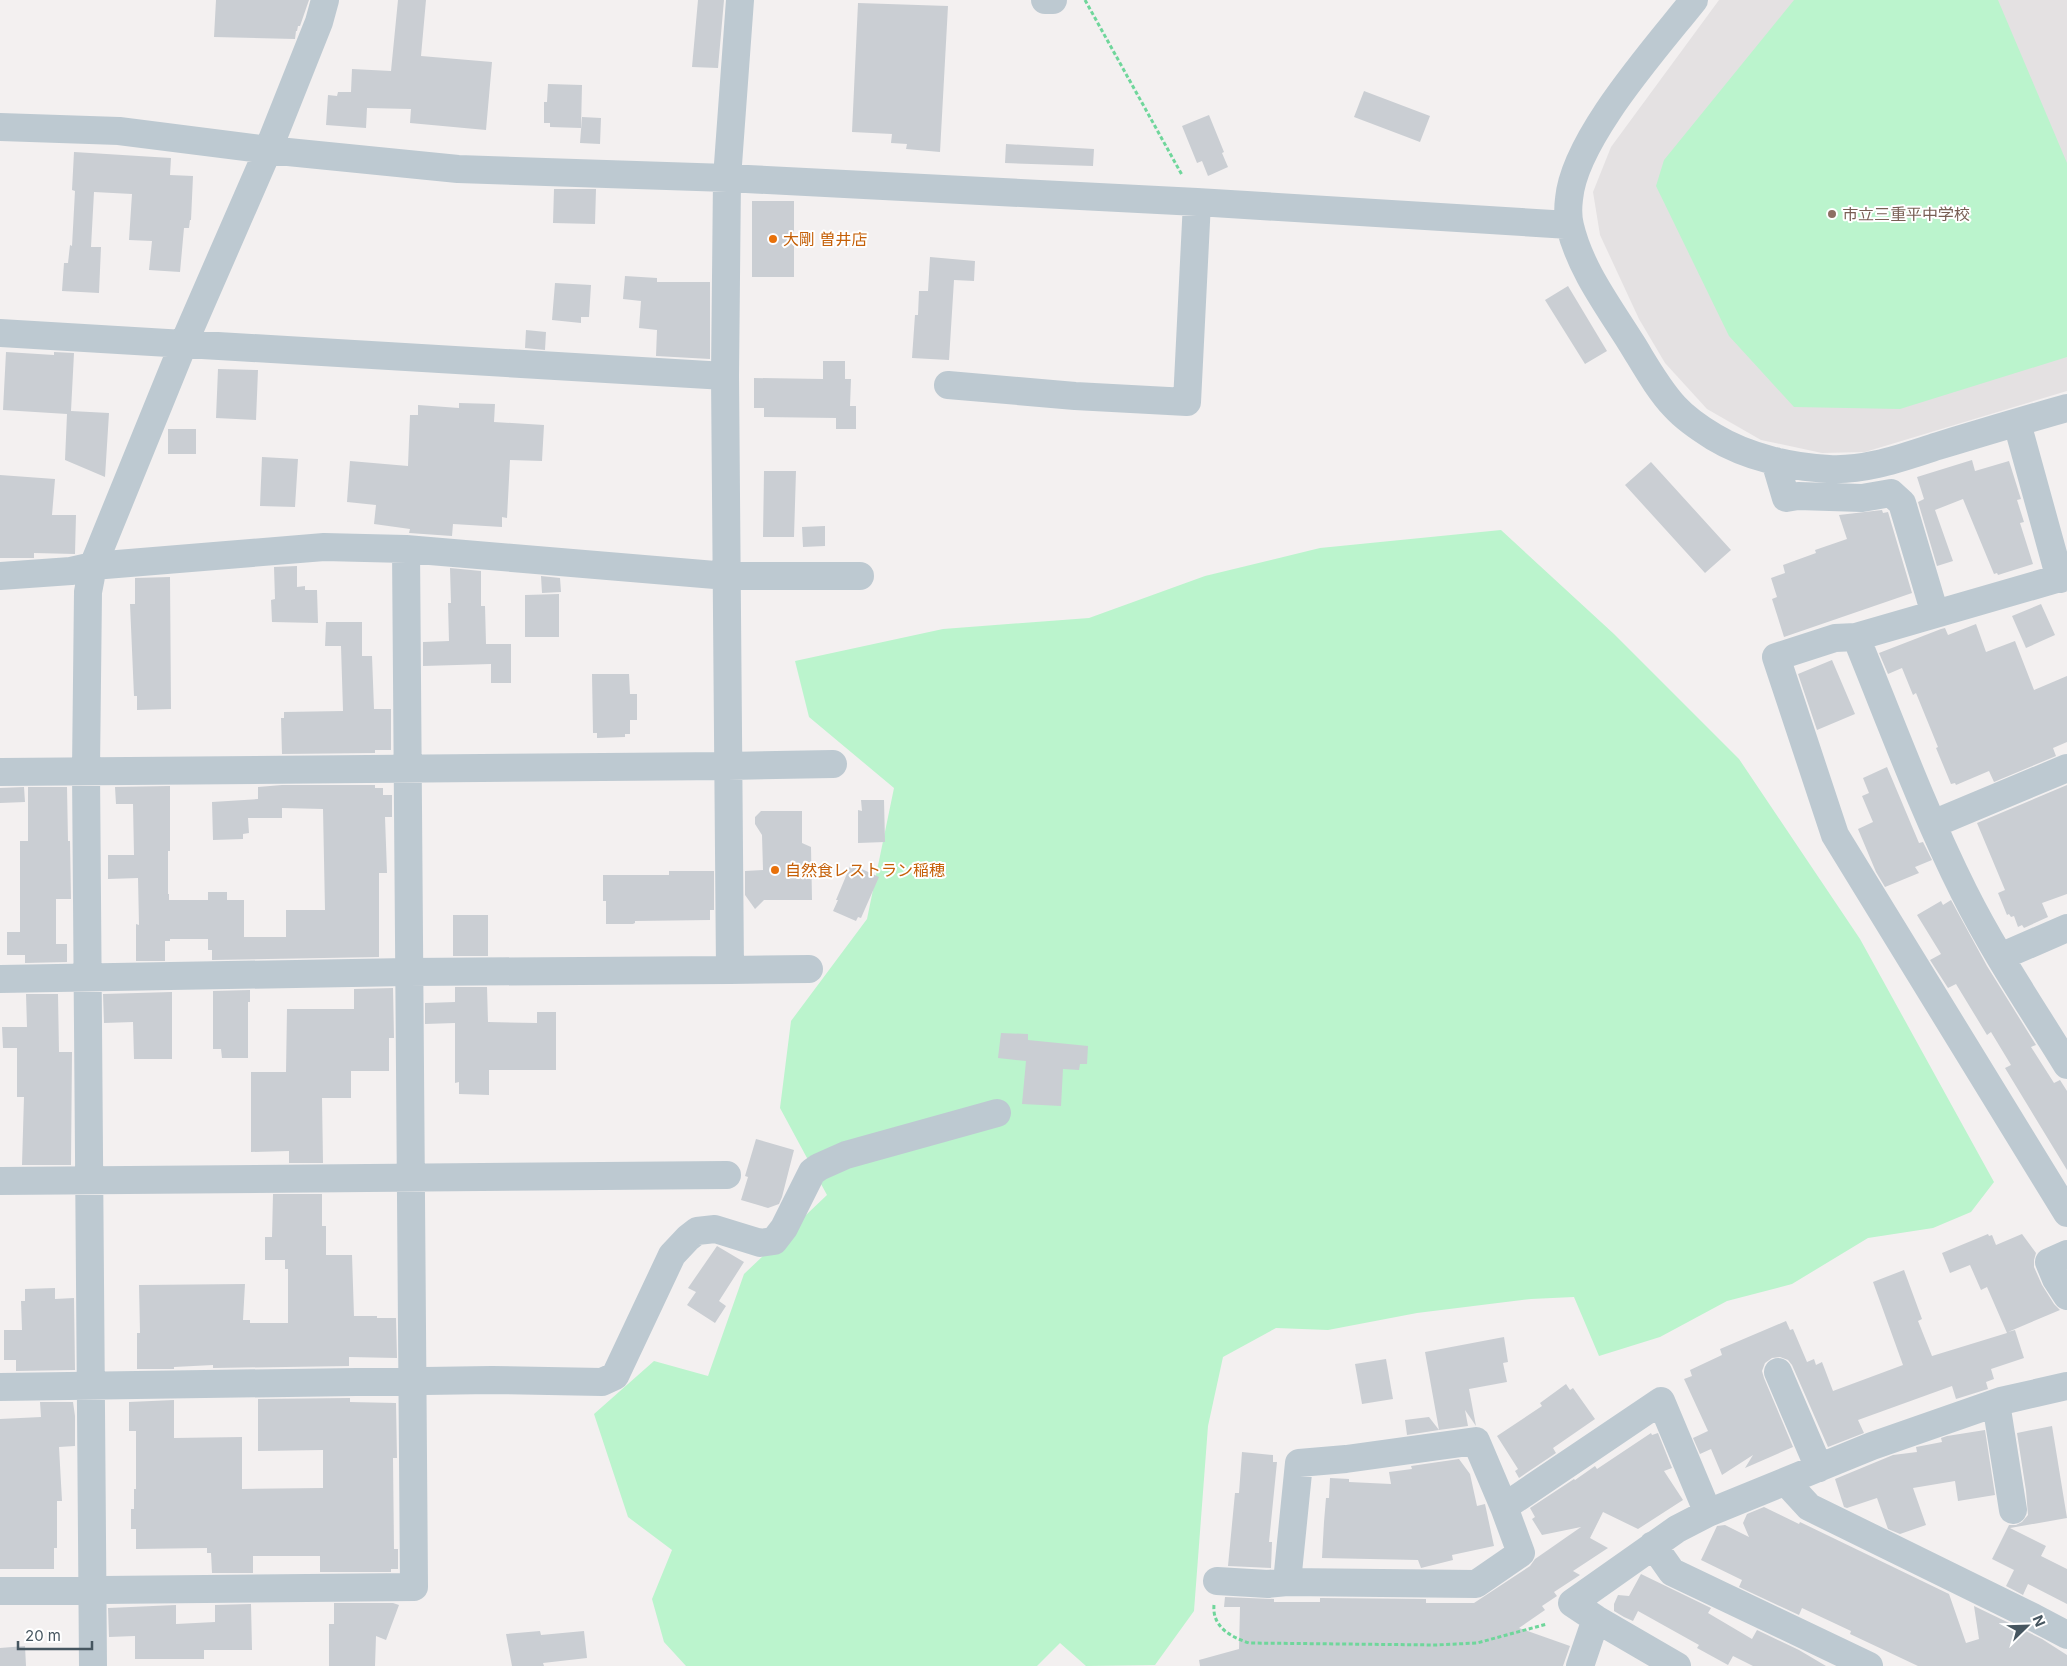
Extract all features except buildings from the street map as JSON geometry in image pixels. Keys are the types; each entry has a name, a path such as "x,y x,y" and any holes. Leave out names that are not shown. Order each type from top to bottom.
{"street":[{"path":"93,1666 86,770 87,602 93,566 183,345 268,150 319,22 325,0"},
{"path":"730,970 725,376 727,178 740,0"},
{"path":"1045,0 1053,0"},
{"path":"1694,0 1626,88 1592,136 1578,165 1569,198 1569,225 1587,271 1656,382 1675,407 1714,437 1736,448 1775,461 1806,467 1832,469 1871,465 2067,408"},
{"path":"0,126 118,131 268,150 458,169 727,178 1197,202 1569,225"},
{"path":"948,385 1075,396 1188,402 1197,202"},
{"path":"0,333 725,376"},
{"path":"2017,423 2063,577 1856,638 1835,638 1776,658 1835,835 2067,1213"},
{"path":"1775,461 1786,498 1798,496 1862,498 1891,493 1902,503 1935,614"},
{"path":"0,576 71,571 93,566 324,547 406,549 727,576 860,576"},
{"path":"0,1591 414,1587 406,549"},
{"path":"1856,638 1933,824 1964,893 2000,957 2067,1065"},
{"path":"0,772 833,764"},
{"path":"1933,824 2067,768"},
{"path":"2000,957 2067,928"},
{"path":"0,979 408,972 809,969"},
{"path":"0,1387 492,1380 602,1382 615,1376 672,1255 693,1234 698,1231 715,1229 760,1244 774,1241 784,1228 812,1172 819,1166 846,1155 997,1113"},
{"path":"0,1180 90,1181 727,1175"},
{"path":"2067,1254 2049,1262 2056,1279 2067,1296"},
{"path":"1778,1372 1819,1468"},
{"path":"1677,1666 1572,1603 1677,1528 1708,1513 1872,1446 1996,1403 2067,1386"},
{"path":"1504,1507 1661,1401 1708,1513"},
{"path":"1996,1403 2013,1510"},
{"path":"1218,1581 1268,1584 1287,1582 1476,1584 1521,1553 1476,1441 1346,1459 1299,1463 1287,1582"},
{"path":"1786,1482 1809,1507 2067,1635"},
{"path":"1653,1545 1672,1572 1868,1666"},
{"path":"1580,1666 1596,1619"}],"path":[{"path":"1085,0 1197,202"},
{"path":"1218,1581 1214,1609 1217,1623 1235,1638 1249,1643 1436,1645 1477,1643 1547,1624"}],"shaded area":[{"name":"市立三重平中学校","path":"1719,0 2067,0 2067,391 1865,452 1822,453 1761,440 1707,409 1665,363 1639,319 1600,235 1593,192 1611,147"}],"green space":[{"name":"市立三重平中学校","path":"1794,0 1998,0 2067,163 2067,357 1900,409 1794,407 1729,336 1656,186 1664,160"},
{"path":"1501,530 1614,634 1739,759 1860,939 1994,1182 1971,1212 1933,1228 1868,1238 1792,1284 1727,1301 1660,1337 1599,1356 1574,1297 1531,1299 1417,1313 1328,1330 1276,1328 1223,1357 1208,1426 1194,1611 1155,1665 1086,1666 1060,1643 1037,1666 686,1666 664,1642 652,1599 672,1550 628,1517 594,1414 654,1361 708,1376 744,1274 827,1195 780,1108 791,1021 867,919 894,788 809,717 795,661 943,629 1089,618 1205,576 1320,548"}],"place":[{"name":"市立三重平中学校","path":"1832,214"},
{"name":"大剛 曽井店","path":"773,239"},
{"name":"自然食レストラン稲穂","path":"775,870"}]}
